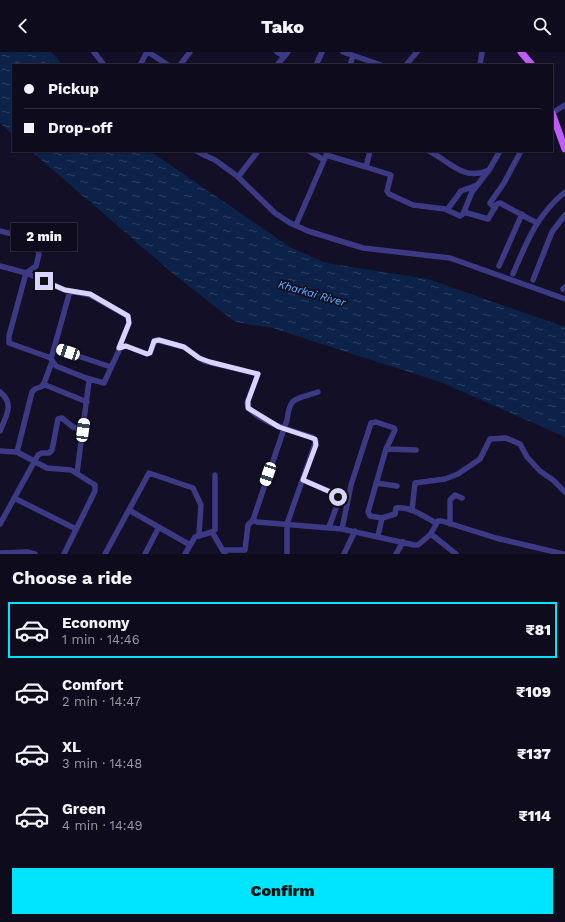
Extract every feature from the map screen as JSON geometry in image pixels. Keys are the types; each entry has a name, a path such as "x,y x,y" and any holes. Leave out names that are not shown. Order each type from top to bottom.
{"main road":[{"path":"521,52 529,64"},
{"path":"554,124 565,149"}],"street":[{"path":"94,52 103,64"},
{"path":"141,64 148,52 166,64"},
{"path":"181,64 190,52"},
{"path":"278,52 286,54 279,64"},
{"path":"316,64 322,52"},
{"path":"343,52 378,64"},
{"path":"407,64 417,52"},
{"path":"480,64 482,52"},
{"path":"350,64 352,56"},
{"path":"553,112 565,105"},
{"path":"198,152 220,164 238,177 275,213 296,226 363,248 450,258 565,299"},
{"path":"238,177 257,152"},
{"path":"313,152 391,175 387,191 389,194 413,205 447,210 460,216 464,212 477,185 489,170 499,152"},
{"path":"366,167 370,152"},
{"path":"430,152 449,165 466,173 478,174 489,170"},
{"path":"494,208 490,203 504,183 520,152"},
{"path":"296,226 326,155"},
{"path":"447,210 457,195 467,188 477,185"},
{"path":"514,274 537,223 547,208 565,192"},
{"path":"464,212 488,219 494,208 500,203 537,223"},
{"path":"499,266 522,214"},
{"path":"533,280 552,232 565,215"},
{"path":"0,231 29,238 34,242 39,254 36,266 26,273 8,340 12,345 52,360 56,366 102,384 129,323 128,316 90,294 70,291 26,273 0,266"},
{"path":"17,452 32,392 43,384 52,360 70,291"},
{"path":"119,348 126,346 147,354 150,353 154,341 159,340 184,347 204,361 257,374 258,376 247,403 248,408 284,429 312,437 316,441 287,524 287,554"},
{"path":"54,348 110,367"},
{"path":"76,473 90,383 86,378"},
{"path":"43,384 87,402"},
{"path":"0,392 7,399 9,404 0,431"},
{"path":"212,532 225,552 245,550 248,525 253,520 284,429 290,403 318,392"},
{"path":"0,524 34,461 40,453 51,452 58,418 64,419 73,427 83,430"},
{"path":"342,529 351,485 371,423 373,422 394,428 368,512 370,516 382,518 395,514 396,508 402,507 412,510 436,523 440,521 496,538 563,554"},
{"path":"412,510 415,483 445,479 470,468 480,459 488,442 494,438 511,439 520,444 527,456 540,471 553,480 565,492"},
{"path":"386,450 416,450"},
{"path":"0,451 17,452 47,468 67,470 93,482 96,488 64,554"},
{"path":"105,554 149,473 190,485 196,492 200,501 199,534"},
{"path":"212,532 215,527 215,475"},
{"path":"303,480 338,495 339,500 329,527"},
{"path":"376,483 397,486"},
{"path":"450,524 450,500 454,496 462,498"},
{"path":"14,498 76,529"},
{"path":"129,510 190,545"},
{"path":"378,536 382,518"},
{"path":"253,520 355,530 418,545 430,534 436,523"},
{"path":"145,554 159,527"},
{"path":"344,554 355,530"},
{"path":"185,554 195,537 199,534 212,532"},
{"path":"430,534 456,554"},
{"path":"396,554 403,542"},
{"path":"0,553 27,552 35,554"}],"water":[{"path":"0,52 51,52 62,64 12,64 12,134 0,123"},
{"name":"Kharkai River","path":"32,152 151,152 290,247 326,263 428,279 565,327 565,437 443,383 272,328 235,322 171,272"}],"route":[{"path":"44,281 65,290 90,294 128,316 129,323 119,348 123,345 149,354 154,341 159,340 184,347 204,361 258,374 247,403 249,410 279,427 315,439 316,445 303,480 338,495 338,497"}]}
